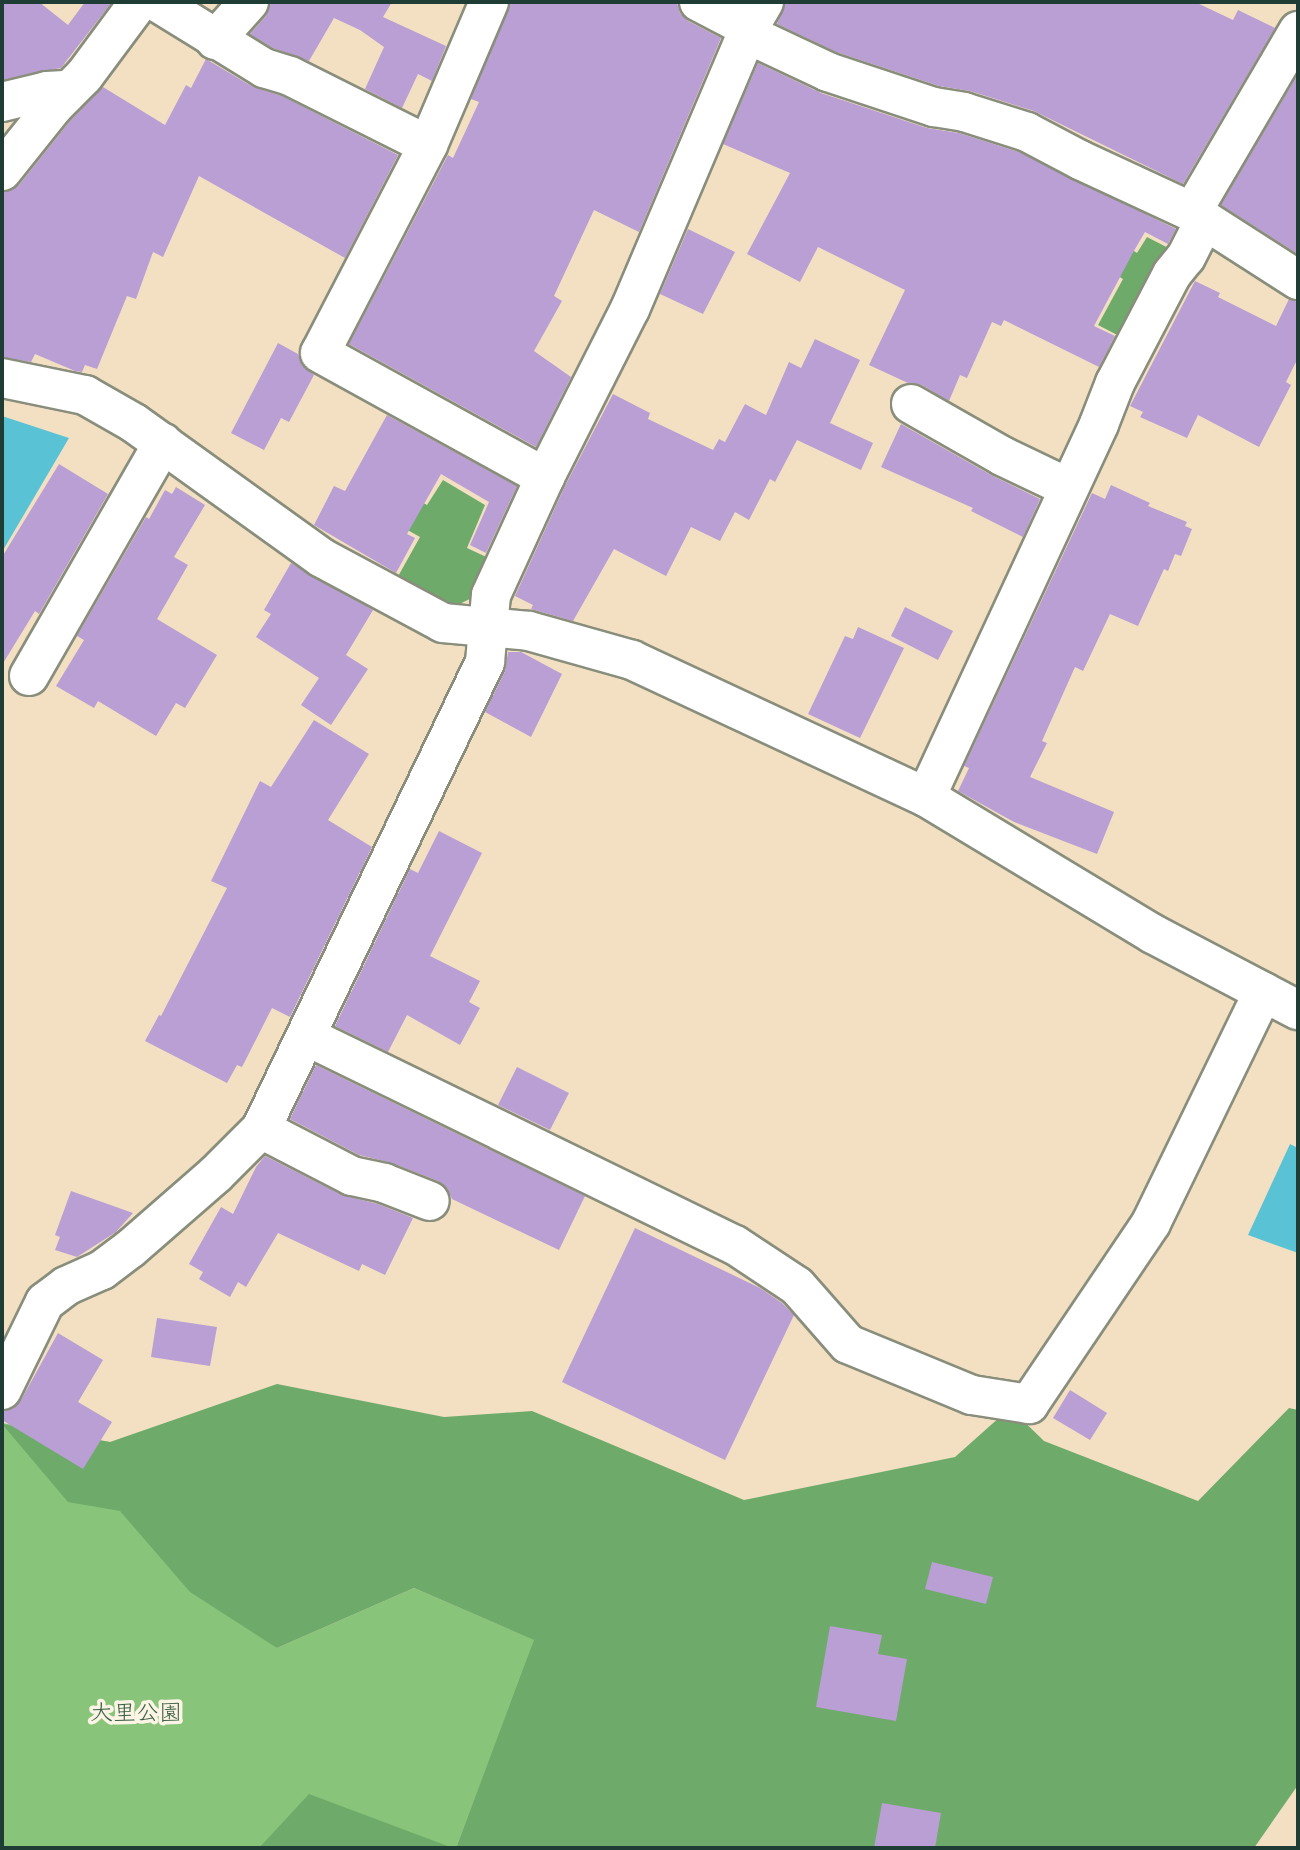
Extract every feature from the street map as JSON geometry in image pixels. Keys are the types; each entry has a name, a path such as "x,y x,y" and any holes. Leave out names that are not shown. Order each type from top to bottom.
{"street":[{"path":"2,171 69,90 84,76 139,2"},
{"path":"157,2 264,68 290,76 428,145"},
{"path":"215,40 249,2"},
{"path":"489,2 428,145 320,353 545,477"},
{"path":"699,2 756,15"},
{"path":"756,15 758,39 828,72 934,107 964,112 1027,132 1198,217 1298,280"},
{"path":"2,1390 45,1302 66,1286 102,1270 130,1249 216,1174 261,1129 485,663 486,625 491,595 545,477 630,309 756,15"},
{"path":"926,797 1115,383 1172,274 1186,257 1198,217 1298,31"},
{"path":"2,102 47,91 69,90"},
{"path":"2,378 85,394 163,443 322,558 443,623 529,631 632,660 926,797 1153,934 1298,1010"},
{"path":"911,404 1002,456 1069,488"},
{"path":"29,676 163,443"},
{"path":"306,1035 735,1245 797,1286 848,1344 972,1395 1029,1404 1151,1223 1263,992"},
{"path":"261,1129 352,1176 384,1183 430,1201"}],"green space":[{"path":"1147,237 1178,253 1125,339 1098,325 1123,279 1118,276 1131,249 1137,253"},
{"path":"443,480 485,505 467,548 495,561 478,595 449,609 396,580 420,537 404,528 418,500 427,505"},
{"path":"277,1384 444,1417 532,1411 744,1500 955,1457 1010,1408 1044,1441 1198,1501 1289,1408 1298,1410 1298,1785 1254,1848 456,1848 534,1640 414,1588 277,1648 190,1592 120,1511 68,1502 2,1424 110,1442"},
{"name":"大里公園","path":"2,1423 110,1442 277,1648 414,1588 535,1640 456,1848 2,1848"},
{"path":"309,1794 453,1848 259,1848"}],"water":[{"path":"2,416 69,438 2,552"},
{"path":"1290,1144 1298,1148 1298,1253 1248,1235"}],"building":[{"path":"2,2 39,2 68,25 85,2 112,2 61,68 2,80"},
{"path":"270,2 392,2 383,17 446,46 432,81 418,74 402,108 365,89 384,47 360,30 334,18 309,61 273,48 250,34 266,16"},
{"path":"510,2 677,2 680,13 688,21 721,38 639,232 594,210 554,296 562,301 534,351 571,377 536,447 349,344 448,155 453,158 479,102 471,99"},
{"path":"786,2 1195,2 1233,20 1238,10 1275,28 1183,184 1034,111 970,91 939,86 836,52 777,24"},
{"path":"206,59 253,87 282,96 398,155 345,258 199,176 163,257 153,252 136,299 127,296 97,369 85,365 82,372 75,371 35,354 31,362 2,357 2,192 19,185 70,121 103,87 165,125 186,85 191,88"},
{"path":"758,63 821,93 927,128 959,133 1019,152 1176,229 1168,244 1145,232 1135,249 1094,326 1115,336 1099,367 1004,320 1001,326 992,322 967,378 960,375 949,401 922,385 908,383 869,365 905,290 818,247 800,282 747,254 790,173 723,144"},
{"path":"1298,74 1298,254 1221,205"},
{"path":"688,229 735,252 703,314 660,294"},
{"path":"1195,281 1220,293 1218,297 1276,326 1289,299 1298,302 1298,358 1286,382 1291,385 1259,447 1198,415 1187,438 1140,417 1143,412 1130,406"},
{"path":"815,339 860,360 830,423 873,443 861,470 797,440 775,482 770,479 749,520 735,512 720,541 691,527 666,576 614,549 573,621 531,609 533,605 515,596 565,486 613,394 650,413 648,419 713,450 719,439 725,442 745,404 766,415 789,362 801,368"},
{"path":"278,343 298,354 302,365 314,375 289,422 281,418 264,450 231,433"},
{"path":"387,415 517,486 486,553 470,545 489,502 441,474 407,534 415,538 396,573 314,525 334,486 345,491"},
{"path":"901,424 991,475 1040,499 1023,537 971,511 973,508 881,467"},
{"path":"59,464 108,494 39,614 35,611 2,665 2,557"},
{"path":"1111,485 1150,503 1148,506 1187,522 1185,526 1192,529 1181,556 1175,554 1168,571 1164,569 1138,626 1110,614 1083,671 1075,667 1042,741 1047,743 1030,777 1114,812 1097,854 1014,822 958,791 969,768 964,766 1092,493 1105,499"},
{"path":"176,487 205,505 174,557 188,565 157,619 217,655 185,708 176,703 156,736 98,701 94,708 56,686 84,640 77,636 146,517 149,519 165,490 172,494"},
{"path":"291,563 373,610 346,655 368,669 331,725 301,705 319,678 256,637 271,614 264,610"},
{"path":"905,607 953,631 938,660 891,636"},
{"path":"858,627 904,648 860,738 808,714 845,636 853,639"},
{"path":"508,652 521,652 562,674 531,737 485,712 505,671"},
{"path":"314,720 369,754 328,820 372,847 290,1017 272,1008 242,1067 237,1065 227,1083 145,1041 159,1015 161,1016 227,888 211,881 260,781 271,787"},
{"path":"439,831 482,853 430,956 480,981 469,1002 480,1008 460,1045 407,1015 388,1052 335,1026 410,869 418,873"},
{"path":"316,1065 585,1196 559,1250 452,1199 447,1188 438,1181 392,1163 359,1155 290,1119"},
{"path":"517,1067 569,1093 550,1130 498,1105"},
{"path":"265,1156 342,1195 378,1204 413,1218 385,1275 362,1264 359,1271 278,1233 246,1287 238,1282 230,1297 199,1279 203,1272 189,1264 221,1207 233,1214 256,1167"},
{"path":"71,1191 133,1213 116,1232 77,1257 55,1250 60,1237 55,1235"},
{"path":"635,1228 760,1288 794,1315 725,1460 562,1382"},
{"path":"157,1318 217,1327 210,1366 151,1357"},
{"path":"58,1333 103,1360 78,1402 112,1422 83,1469 2,1420 2,1412 14,1408 21,1400"},
{"path":"1070,1390 1107,1413 1090,1440 1053,1418"},
{"path":"932,1562 993,1577 986,1604 925,1589"},
{"path":"830,1626 882,1635 878,1654 907,1659 896,1721 816,1707"},
{"path":"882,1803 941,1813 935,1848 874,1848"}]}
